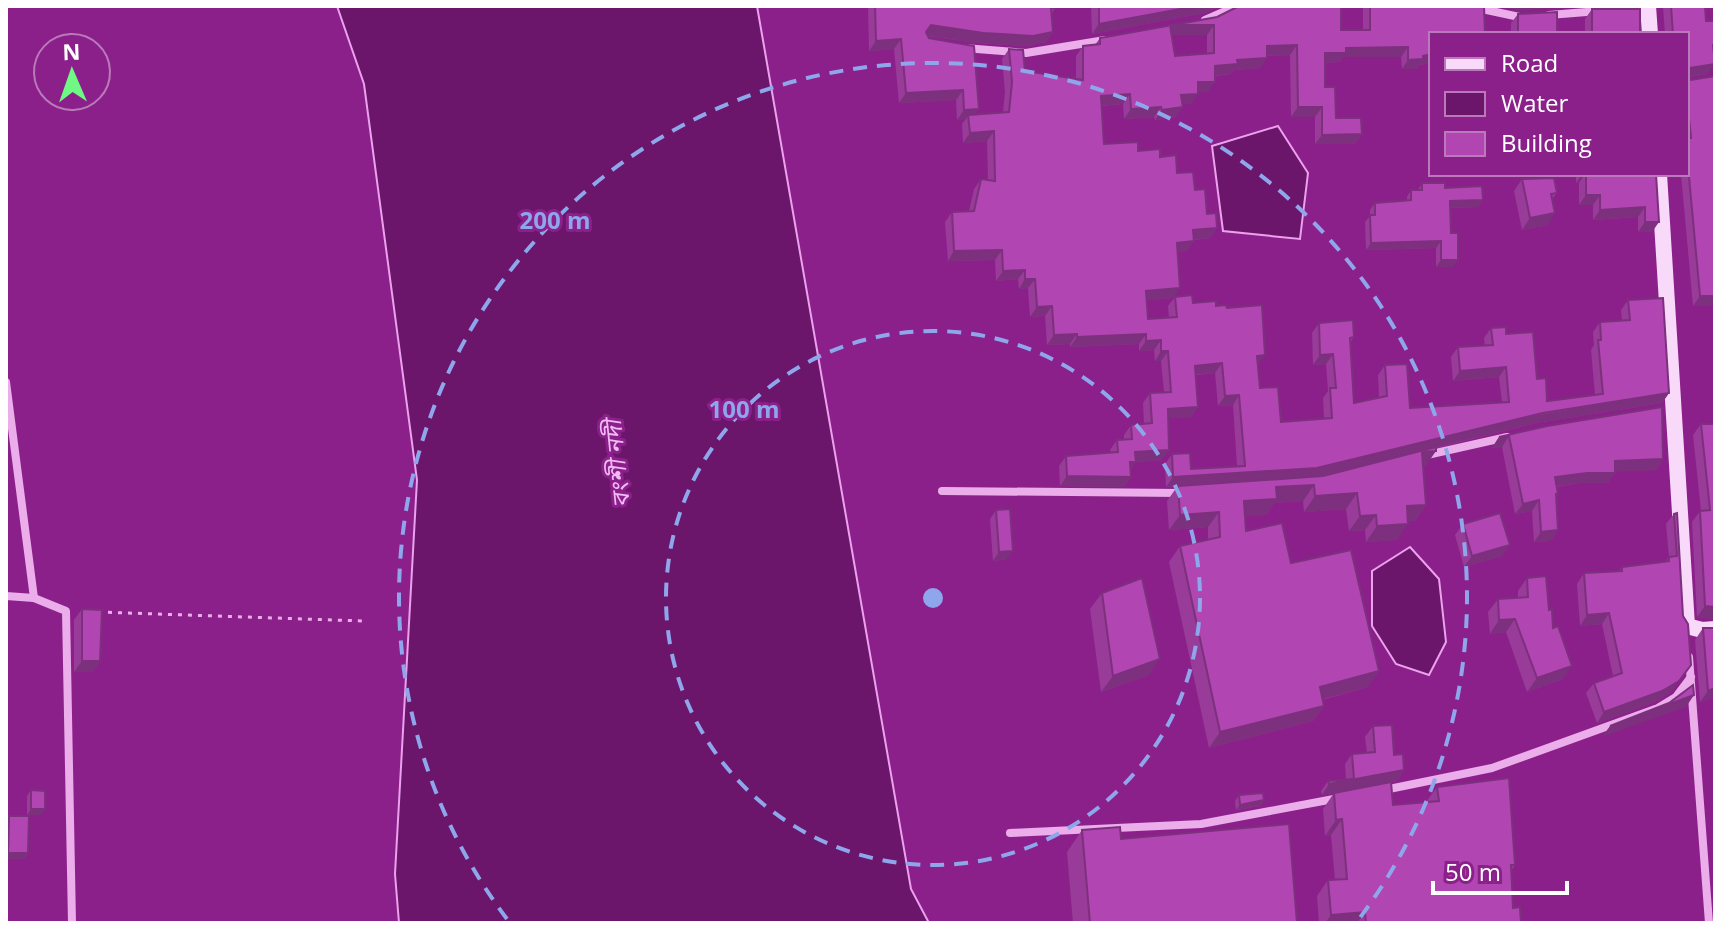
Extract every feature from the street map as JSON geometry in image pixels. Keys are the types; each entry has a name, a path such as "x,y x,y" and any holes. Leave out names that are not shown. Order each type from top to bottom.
{"street":[{"path":"1193,22 1207,20 1237,6"},
{"path":"1468,6 1518,18 1605,11"},
{"path":"1643,9 1649,32"},
{"path":"950,46 1026,53 1109,39"},
{"path":"1659,176 1667,409 1688,632 1715,629"},
{"path":"6,382 34,598"},
{"path":"1412,459 1524,433"},
{"path":"942,491 1188,493"},
{"path":"6,596 34,598 66,611 72,923"},
{"path":"1689,651 1709,923"},
{"path":"1381,791 1492,768 1658,708 1676,697 1691,677"},
{"path":"1010,833 1201,824 1351,796"}],"path":[{"path":"97,612 363,621"}],"water":[{"name":"বংশী নদী","path":"337,6 757,6 911,889 929,923 399,923 395,874 417,480 364,84"},
{"path":"1278,126 1308,173 1300,239 1223,231 1212,146"},
{"path":"1410,547 1439,579 1446,642 1429,675 1396,664 1372,626 1372,571"}],"building":[{"path":"875,6 1056,8 1051,8 1053,32 1033,36 931,25 926,32 929,38 974,46 979,109 964,110 963,90 906,93 901,39 876,41"},
{"path":"1099,6 1197,6 1099,24"},
{"path":"1239,6 1341,6 1341,30 1370,30 1370,6 1484,6 1485,32 1429,32 1429,54 1423,59 1408,60 1408,47 1346,48 1346,53 1325,53 1325,87 1335,87 1336,118 1361,118 1362,134 1322,135 1322,107 1298,107 1297,45 1267,46 1267,58 1237,60 1238,64 1215,66 1215,82 1198,82 1198,94 1181,95 1183,107 1131,109 1130,94 1101,96 1104,144 1138,142 1138,151 1160,149 1160,157 1176,155 1177,173 1193,172 1195,190 1205,189 1207,214 1216,213 1217,228 1193,230 1194,241 1177,243 1180,288 1146,291 1148,319 1177,317 1175,297 1192,295 1193,303 1216,301 1216,306 1226,305 1227,308 1262,305 1265,355 1257,356 1260,388 1278,387 1281,422 1332,418 1330,388 1336,388 1333,354 1320,355 1319,323 1353,320 1354,337 1350,338 1354,403 1387,396 1385,365 1407,364 1410,408 1509,402 1506,367 1460,371 1458,347 1493,345 1491,328 1506,327 1506,334 1533,332 1537,379 1546,378 1547,401 1603,394 1598,340 1601,340 1600,322 1630,320 1628,300 1663,298 1669,393 1543,413 1317,468 1173,477 1172,454 1190,453 1191,469 1245,466 1239,395 1225,396 1222,363 1195,366 1198,407 1168,409 1169,450 1135,452 1136,462 1130,462 1131,477 1067,476 1066,456 1118,452 1117,440 1132,439 1131,425 1152,423 1150,393 1171,392 1168,351 1161,351 1161,340 1146,341 1146,334 1054,335 1052,306 1037,307 1035,279 1025,279 1025,270 1003,271 1002,250 954,251 952,212 974,211 981,179 995,181 994,131 970,133 968,115 1009,112 1012,82 1009,49 1023,50 1025,71 1083,80 1083,46 1100,44 1100,38 1170,25 1175,56 1214,53 1214,25 1172,25 1217,17"},
{"path":"1671,6 1705,6 1706,21 1715,21 1715,64 1689,70 1689,32 1673,32"},
{"path":"1592,9 1640,9 1640,32 1592,32"},
{"path":"1557,12 1557,32 1518,32 1518,14"},
{"path":"1715,76 1715,296 1700,296 1689,176 1689,77 1691,80"},
{"path":"1586,176 1656,176 1659,222 1645,222 1645,207 1600,210 1600,195 1586,195"},
{"path":"1554,178 1557,193 1551,194 1555,213 1530,218 1522,179"},
{"path":"1422,183 1445,183 1445,188 1482,186 1483,200 1450,201 1451,233 1458,233 1458,260 1441,260 1441,241 1371,243 1370,215 1375,215 1375,203 1411,200 1411,190 1422,190"},
{"path":"1662,407 1663,459 1615,461 1615,473 1555,477 1558,530 1541,532 1539,500 1523,504 1509,436 1499,437"},
{"path":"1701,424 1715,424 1715,607 1705,606 1700,511 1710,510"},
{"path":"1436,447 1436,451 1422,452 1426,505 1407,506 1408,524 1377,526 1376,515 1360,516 1357,493 1315,496 1314,485 1276,487 1277,499 1244,501 1246,531 1282,523 1291,563 1351,550 1379,671 1320,687 1324,706 1220,732 1180,546 1220,537 1219,512 1180,515 1178,486 1323,476"},
{"path":"1010,509 1013,551 999,552 996,510"},
{"path":"1500,513 1510,545 1472,556 1463,524"},
{"path":"1677,513 1683,616 1688,624 1691,665 1679,681 1662,691 1604,712 1594,683 1622,673 1609,613 1587,615 1584,573 1622,571 1622,567 1669,561 1669,557 1677,556 1674,514"},
{"path":"1546,576 1553,628 1558,626 1572,666 1537,678 1515,619 1499,620 1498,599 1528,597 1527,578"},
{"path":"1142,578 1160,659 1113,676 1102,593"},
{"path":"82,609 102,610 100,661 82,661"},
{"path":"1703,628 1715,628 1715,688 1708,691"},
{"path":"1693,685 1694,695 1610,726 1669,703"},
{"path":"1392,725 1394,755 1403,754 1404,770 1329,784 1328,781 1354,779 1352,754 1375,752 1373,726"},
{"path":"1509,778 1515,865 1511,865 1513,908 1520,907 1521,923 1366,923 1365,912 1331,915 1328,880 1347,879 1342,819 1336,820 1334,793 1391,782 1393,805 1439,801 1437,787"},
{"path":"31,790 45,791 45,809 31,809"},
{"path":"1263,793 1264,800 1240,805 1239,795"},
{"path":"9,816 29,816 28,853 8,853"},
{"path":"1289,824 1297,923 1090,923 1082,830 1120,827 1121,839"}]}
